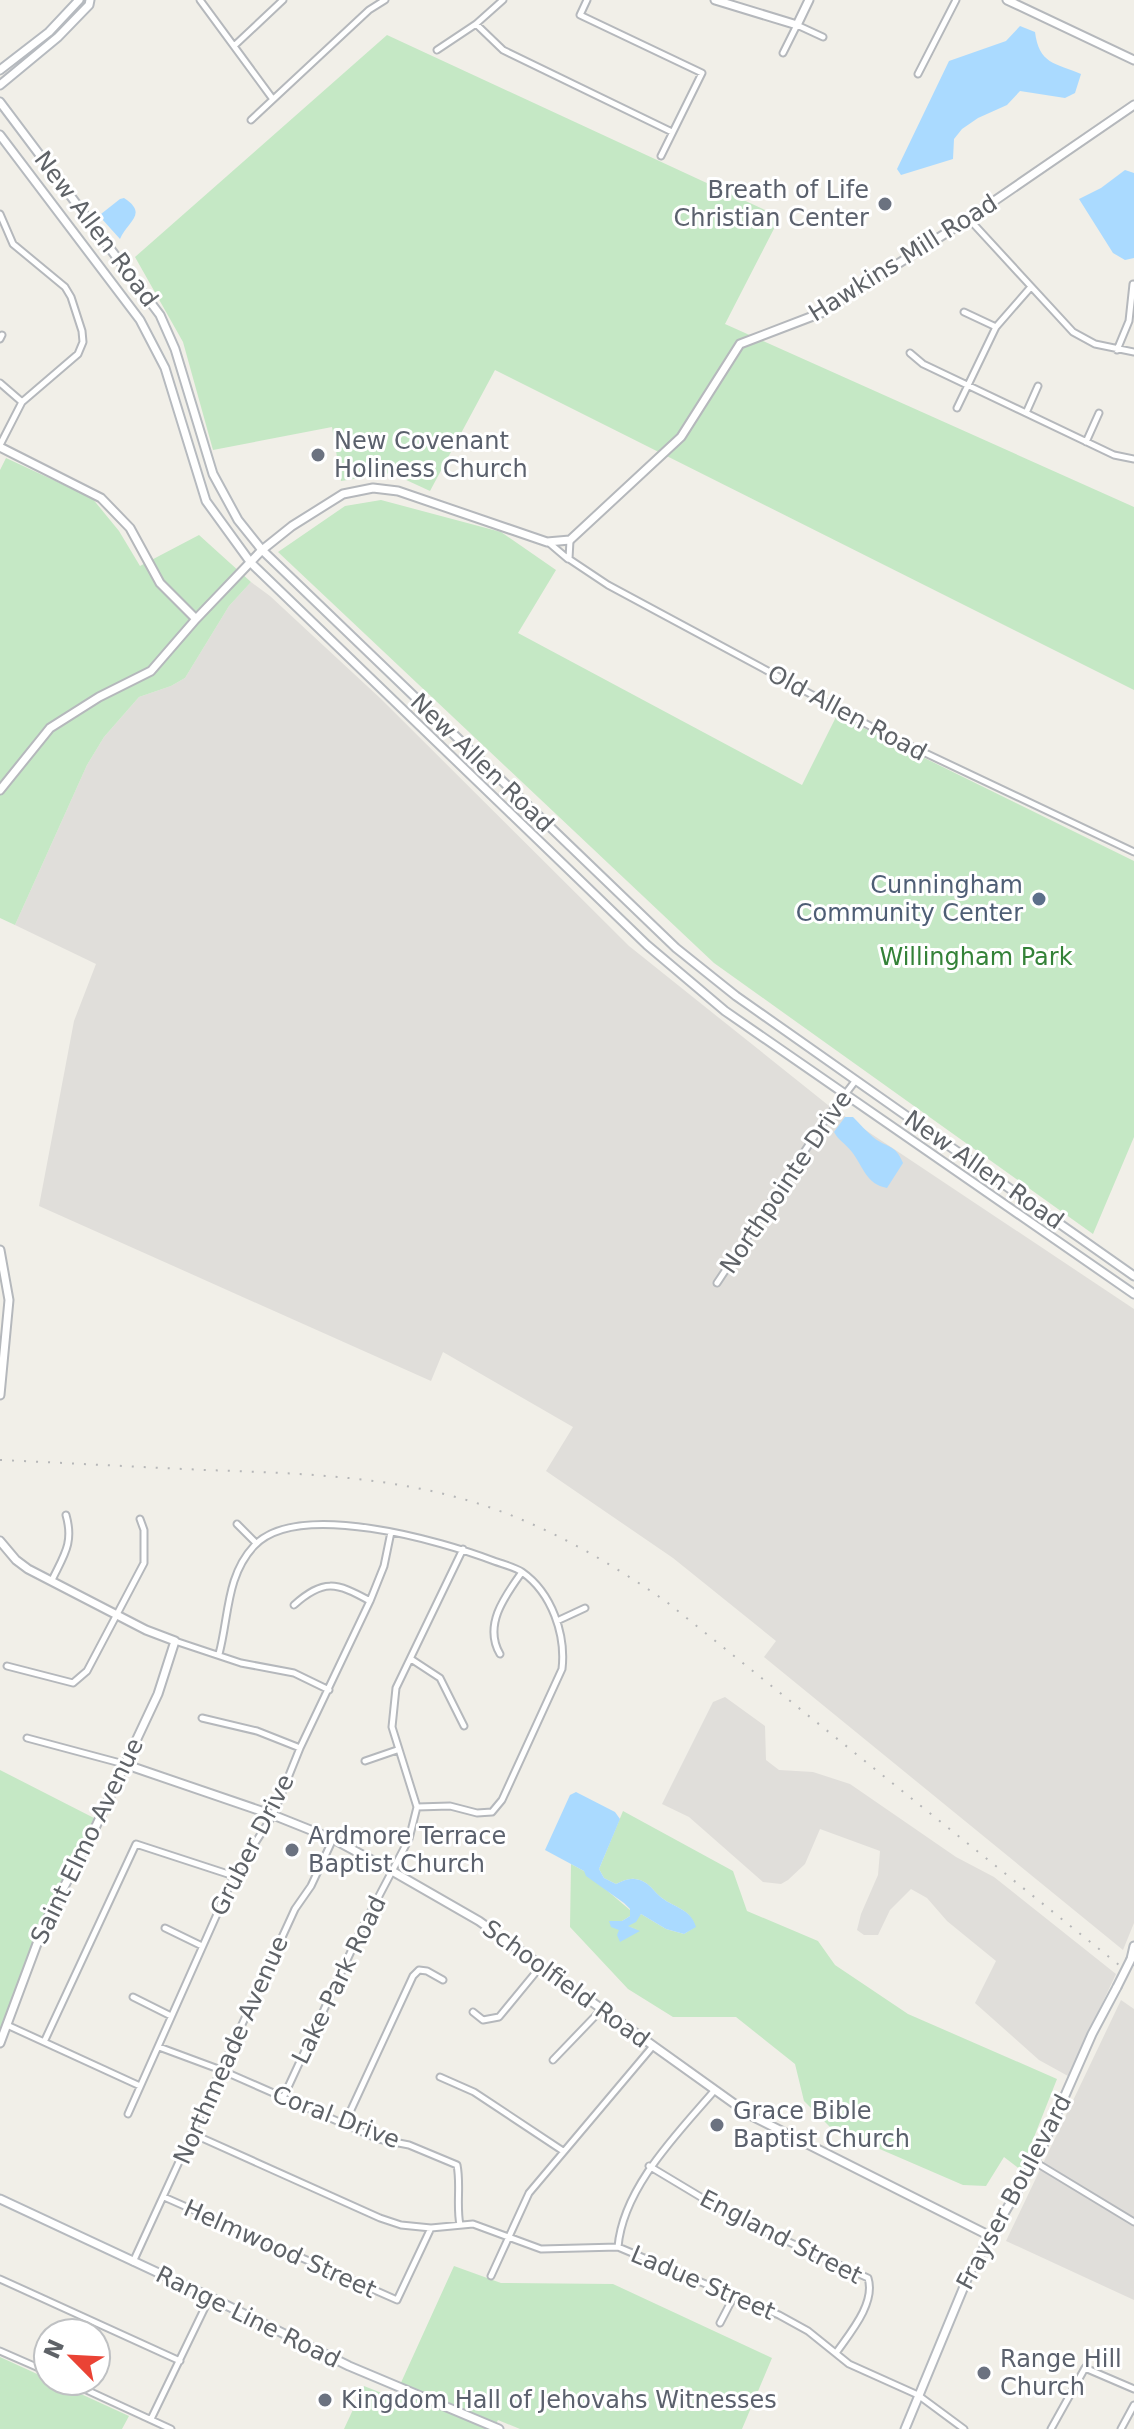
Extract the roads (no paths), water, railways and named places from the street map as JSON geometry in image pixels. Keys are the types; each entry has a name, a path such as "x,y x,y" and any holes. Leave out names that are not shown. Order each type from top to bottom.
{"main road":[{"path":"1,69 40,39 79,0"},
{"path":"2,104 2,83 73,22 90,0"},
{"path":"715,0 797,25 809,0"},
{"path":"1007,0 1134,60"},
{"path":"40,39 46,47"},
{"name":"New Allen Road","path":"2,104 160,315 175,349 213,474 238,520 262,550 676,948 736,996 1134,1276"},
{"name":"Hawkins Mill Road","path":"570,540 681,437 740,344 821,313 968,219 1134,105"},
{"name":"New Allen Road","path":"0,135 140,320 165,368 206,501 251,563 647,945 725,1011 1134,1294"},
{"path":"0,446 101,498 130,528 160,583 196,619"},
{"path":"0,790 50,728 87,704 151,671 262,550 292,526 343,494 373,488 398,491 547,542 570,540"},
{"path":"426,731 432,725 439,725 456,737"},
{"path":"0,1250 9,1300 0,1395"},
{"path":"0,1541 16,1560 146,1630 175,1641"},
{"name":"Saint Elmo Avenue","path":"0,2043 44,1925 96,1826 158,1694 175,1641"},
{"name":"Schoolfield Road","path":"124,1764 273,1815 333,1839 392,1871 479,1921 750,2115 992,2237"},
{"name":"Frayser Boulevard","path":"905,2429 970,2272 1035,2162 1092,2034 1132,1957 1134,1946"},
{"name":"Range Line Road","path":"0,2199 349,2366 497,2429"}],"street":[{"path":"200,0 272,98"},
{"path":"234,46 283,0"},
{"path":"251,120 369,10 385,0"},
{"path":"437,50 476,24 503,0"},
{"path":"587,0 580,15 702,73 661,156"},
{"path":"918,74 956,0"},
{"path":"476,24 503,50 672,132"},
{"path":"783,53 797,25 823,37"},
{"path":"0,214 13,244 65,287 77,310 83,342 78,354 69,363 22,402 0,446"},
{"path":"968,219 1073,332 1095,344 1134,352"},
{"path":"1117,350 1129,321 1133,284"},
{"path":"957,408 996,327 1030,288"},
{"path":"964,312 996,327"},
{"path":"910,353 919,362 1086,442 1114,455 1134,459"},
{"path":"0,383 22,402"},
{"path":"1026,413 1038,386"},
{"path":"1086,442 1099,413"},
{"path":"569,559 567,550 570,540"},
{"name":"Old Allen Road","path":"547,542 608,585 883,733 1134,852"},
{"name":"Northpointe Drive","path":"717,1283 856,1080"},
{"path":"52,1580 69,1545 71,1532 66,1515"},
{"path":"7,1666 73,1683 87,1671 144,1563 144,1530 140,1519"},
{"path":"237,1524 256,1543"},
{"path":"219,1654 227,1625 232,1582 242,1561 256,1543 280,1530 301,1525 353,1526 391,1532 463,1549 522,1572 545,1597 557,1621 564,1647 562,1669 502,1800 492,1812 477,1813 450,1806 417,1807 392,1727 396,1688 463,1549"},
{"name":"Gruber Drive","path":"128,2114 234,1876 273,1815 300,1748 370,1601 384,1566 391,1532"},
{"path":"500,1654 494,1644 494,1622 505,1597 522,1572"},
{"path":"294,1605 312,1589 329,1585 353,1591 370,1601"},
{"path":"557,1621 585,1608"},
{"path":"175,1641 241,1663 294,1673 329,1690"},
{"path":"411,1659 440,1678 464,1726"},
{"path":"202,1718 257,1731 300,1748"},
{"path":"27,1738 124,1764"},
{"path":"365,1761 397,1750"},
{"name":"Lake Park Road","path":"283,2098 360,1932 409,1839 417,1807"},
{"name":"Northmeade Avenue","path":"133,2263 295,1909 311,1886 333,1839"},
{"path":"44,2042 136,1844 234,1876"},
{"path":"165,1928 202,1946"},
{"path":"473,2012 483,2020 499,2017 541,1966"},
{"path":"344,2125 413,1976 419,1970 427,1971 443,1980"},
{"path":"133,1997 171,2016"},
{"path":"553,2060 602,2009"},
{"path":"7,2025 140,2086"},
{"path":"491,2276 529,2193 653,2046"},
{"name":"Coral Drive","path":"159,2047 221,2070 378,2139 409,2145 457,2165 460,2225"},
{"path":"440,2077 474,2092 563,2151"},
{"path":"618,2247 619,2231 649,2166 714,2091"},
{"name":"Ladue Street","path":"193,2134 401,2225 431,2228 473,2224 541,2249 618,2247 779,2315 808,2331 849,2364 918,2395 964,2429"},
{"path":"1035,2162 1134,2222"},
{"name":"England Street","path":"649,2166 734,2217 868,2278 870,2294 859,2318 836,2353"},
{"name":"Helmwood Street","path":"164,2197 397,2300 431,2228"},
{"path":"0,2279 180,2361"},
{"path":"151,2419 210,2297"},
{"path":"720,2323 733,2298"},
{"path":"0,2351 32,2365"},
{"path":"1051,2429 1085,2368 1134,2389"},
{"path":"102,2397 171,2429"},
{"path":"1121,2429 1134,2405"}],"water":[{"path":"1020,26 1035,32 1040,51 1050,61 1081,74 1075,93 1065,98 1020,91 1007,105 962,129 954,139 953,159 901,175 897,169 949,61 1006,41"},
{"path":"1125,170 1134,173 1134,258 1125,260 1113,253 1079,199 1101,188"},
{"path":"124,198 136,214 120,239 101,214"},
{"path":"845,1117 853,1117 900,1157 903,1163 887,1188 870,1179 834,1132"},
{"path":"576,1792 615,1812 620,1819 599,1869 604,1878 616,1884 630,1879 644,1882 686,1913 696,1927 684,1934 666,1929 641,1914 636,1922 628,1926 640,1931 620,1942 617,1935 619,1930 611,1927 609,1921 622,1921 630,1916 630,1909 586,1876 584,1871 545,1850 570,1795"}],"railway":[{"path":"0,1460 360,1479 452,1496 481,1504 537,1527 592,1554 668,1603 1134,1977"}],"place":[{"name":"Breath of Life Christian Center","path":"885,204"},
{"name":"New Covenant Holiness Church","path":"318,455"},
{"name":"Cunningham Community Center","path":"1039,899"},
{"name":"Ardmore Terrace Baptist Church","path":"292,1850"},
{"name":"Grace Bible Baptist Church","path":"717,2125"},
{"name":"Range Hill Church","path":"984,2373"},
{"name":"Kingdom Hall of Jehovahs Witnesses","path":"325,2400"}],"park label":[{"name":"Willingham Park","path":"976,957"}]}
